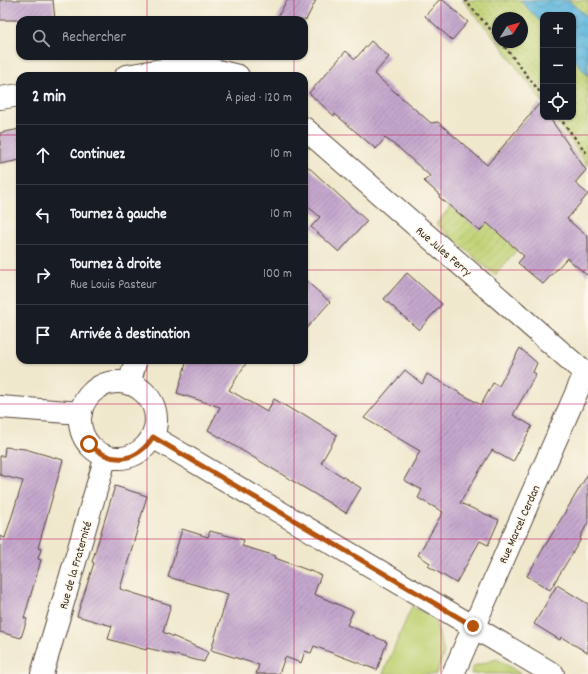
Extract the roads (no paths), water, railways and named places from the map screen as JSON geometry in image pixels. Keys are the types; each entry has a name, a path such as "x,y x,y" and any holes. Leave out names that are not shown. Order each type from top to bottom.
{"street":[{"path":"150,72 179,67 209,72"},
{"path":"0,98 16,96"},
{"name":"Rue Jules Ferry","path":"308,132 585,374"},
{"path":"129,384 135,364"},
{"name":"Rue Marcel Cerdan","path":"453,674 585,374"},
{"path":"116,382 129,384 141,389 150,399 156,411 156,424 153,437 138,453 117,458 106,456 89,444 83,434 80,424 81,413 86,401 93,391 104,385 116,382"},
{"path":"0,407 81,413"},
{"path":"153,437 553,674"},
{"name":"Rue de la Fraternité","path":"42,674 106,456"}],"water":[{"path":"520,0 568,0 588,17 588,76 576,62 576,12 540,12 540,22"}]}
